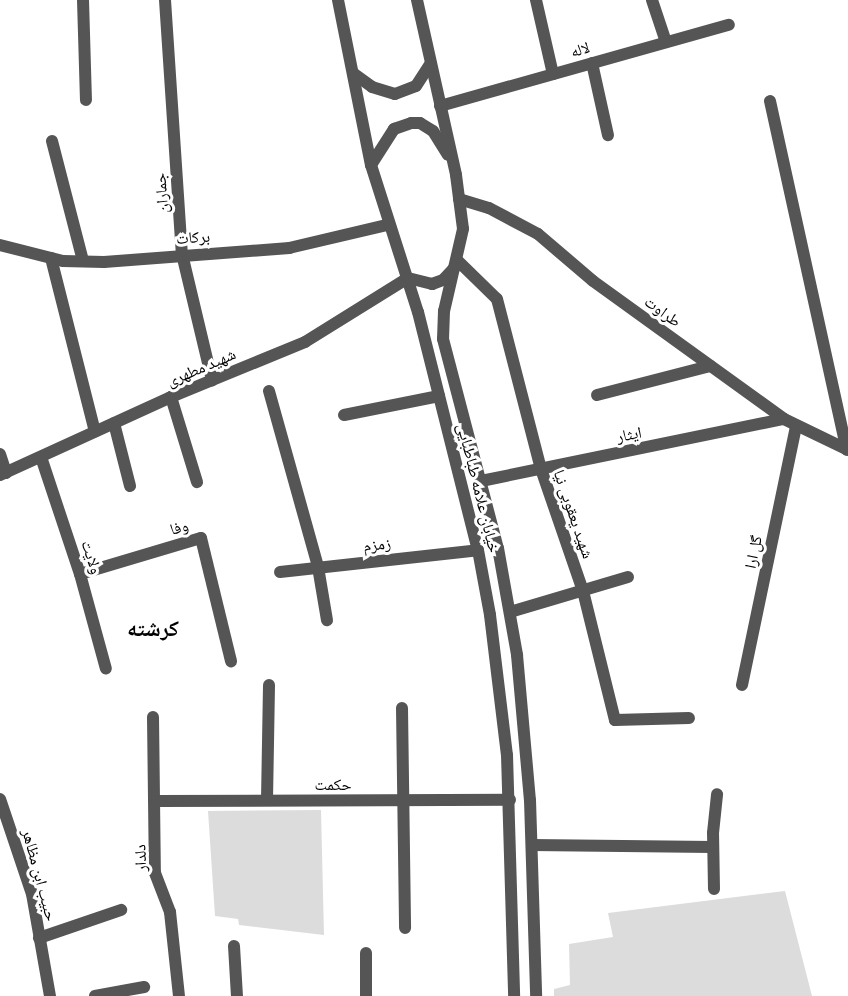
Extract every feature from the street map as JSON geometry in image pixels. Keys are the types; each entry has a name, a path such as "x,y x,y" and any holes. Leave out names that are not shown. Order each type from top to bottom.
{"street":[{"path":"83,0 86,100"},
{"name":"جماران","path":"165,0 182,254 213,380"},
{"name":"خیابان علامه طباطبایی","path":"338,0 371,165 387,225 408,278 478,550 490,615 510,800 514,996"},
{"name":"خیابان علامه طباطبایی","path":"417,0 453,164 463,229 458,261 444,311 443,339 482,481 510,612 530,800 536,996"},
{"path":"536,0 553,74"},
{"path":"652,0 666,42"},
{"name":"لاله","path":"441,106 729,25"},
{"path":"353,73 372,87 395,94 416,87 432,63"},
{"path":"592,63 608,135"},
{"path":"770,101 847,450"},
{"path":"371,165 394,129 411,123 420,123 433,131 453,164"},
{"path":"51,141 83,261"},
{"name":"طراوت","path":"459,199 489,208 538,234 593,281 784,419 847,450"},
{"name":"برکات","path":"0,245 51,258 83,261 289,248 387,225"},
{"path":"51,258 95,432"},
{"path":"408,278 432,284 448,276 458,261"},
{"name":"شهید یعقوبی نیا","path":"458,261 497,299 541,469 583,591 615,720 689,718"},
{"name":"شهید مطهری","path":"3,474 171,397 305,342 408,278"},
{"path":"597,395 710,366"},
{"path":"270,391 318,567 327,620"},
{"path":"344,415 439,396"},
{"path":"171,397 197,482"},
{"name":"ایثار","path":"461,484 784,419"},
{"path":"114,423 130,486"},
{"name":"گل ارا","path":"742,685 796,426"},
{"path":"0,454 3,474"},
{"name":"ولایت","path":"41,457 80,573 106,669"},
{"name":"وفا","path":"80,573 201,538 231,661"},
{"name":"زمزم","path":"279,572 498,548"},
{"path":"490,615 510,612 628,577"},
{"path":"267,800 269,685"},
{"path":"402,708 405,928"},
{"name":"دلدار","path":"153,717 157,801 155,873 170,912 178,996"},
{"path":"714,889 712,847 717,794"},
{"name":"حبیب ابن مظاهر","path":"0,799 32,894 50,996"},
{"name":"حکمت","path":"157,801 530,800"},
{"path":"512,847 532,845 712,847"},
{"path":"39,938 121,910"},
{"path":"234,946 237,996"},
{"path":"366,953 366,996"},
{"path":"95,996 144,987"}],"shaded area":[{"path":"321,810 324,935 239,925 238,919 215,916 208,811"},
{"path":"785,891 812,996 554,996 554,989 570,985 569,944 613,937 608,913"}],"district":[{"name":"کرشته","path":"153,628"}]}
